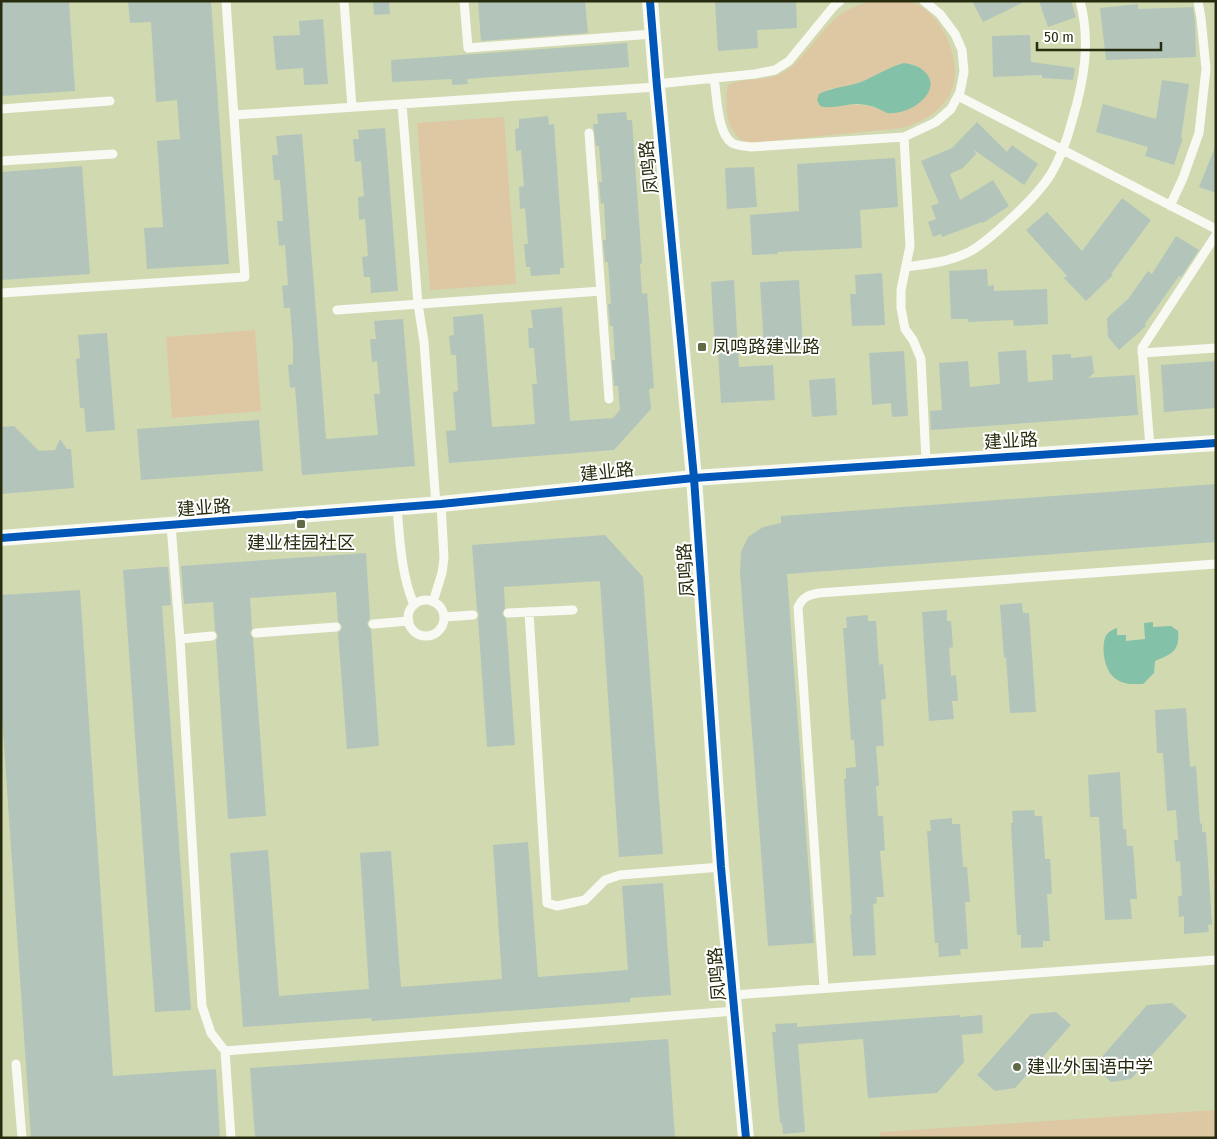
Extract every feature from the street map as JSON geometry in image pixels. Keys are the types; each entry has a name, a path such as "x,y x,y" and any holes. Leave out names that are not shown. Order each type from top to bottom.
{"street":[{"name":"凤鸣路","path":"650,1 694,478 721,867 746,1138"},
{"name":"建业路","path":"1,538 397,508 694,478 1216,443"}],"lane":[{"path":"1,293 245,277 226,1"},
{"path":"344,1 352,108"},
{"path":"464,1 468,48 653,34"},
{"path":"234,116 657,86 755,74 775,70 789,60 840,1"},
{"path":"906,266 953,259 970,251 991,237 1026,205 1050,175 1063,151 1082,89 1087,53 1084,16 1080,1"},
{"path":"1170,206 1183,178 1199,133 1206,69 1198,1"},
{"path":"714,78 720,123 725,136 733,144 751,146 904,137 936,122 951,109 958,96 964,72 962,50 955,34 940,14 926,2"},
{"path":"958,96 1216,229"},
{"path":"1,108 110,101"},
{"path":"402,104 418,304 424,342 444,558 442,573 433,602"},
{"path":"589,133 609,399"},
{"path":"904,137 910,246 901,290 901,308 905,329 913,340 920,359 926,461"},
{"path":"1,162 113,154"},
{"path":"1150,447 1142,348 1216,235"},
{"path":"337,310 601,291"},
{"path":"1142,353 1216,348"},
{"path":"397,508 402,568 414,605"},
{"path":"171,525 180,639 202,1006 211,1033 225,1051 231,1138"},
{"path":"824,988 798,607 802,599 808,595 819,593 1216,564"},
{"path":"426,600 438,605 444,617 444,624 437,633 428,636 417,634 412,629 409,621 410,610 414,605 426,600"},
{"path":"508,613 573,610"},
{"path":"528,612 547,903 557,906 585,900 605,880 620,875 721,867"},
{"path":"444,617 473,615"},
{"path":"373,624 409,621"},
{"path":"256,633 336,627"},
{"path":"180,639 212,636"},
{"path":"225,1051 735,1003 824,988 1216,960"},
{"path":"16,1064 22,1138"}],"shaded area":[{"path":"869,1 908,1 921,6 932,15 941,27 953,55 955,70 954,84 949,96 940,108 923,120 903,128 749,143 735,134 728,119 726,102 728,85 770,77 784,72 800,59 833,20 851,8","holes":["904,63 915,65 924,70 888,113 865,105 840,106 827,89 858,83"]},
{"path":"904,63 923,70 931,84 926,96 910,109 886,113 873,107 859,104 825,107 820,106 817,100 819,94 834,88 861,82"},
{"path":"504,117 516,284 430,290 417,123"},
{"path":"255,330 261,411 172,418 166,337"},
{"path":"1153,622 1153,627 1171,626 1178,631 1178,643 1174,651 1155,661 1154,673 1143,684 1129,684 1119,681 1112,676 1105,660 1103,648 1106,636 1117,628 1117,635 1126,635 1126,641 1145,639 1144,623"},
{"path":"1216,1110 1216,1138 880,1138 880,1132"}],"building":[{"path":"1,1 69,1 75,91 1,96"},
{"path":"128,1 211,1 229,264 147,269 144,228 163,227 157,141 180,139 177,100 156,102 151,22 130,23"},
{"path":"373,1 389,1 390,14 374,15"},
{"path":"478,1 585,1 588,33 481,41"},
{"path":"715,1 796,1 797,28 757,30 758,48 718,51"},
{"path":"972,1 1026,1 983,22"},
{"path":"1039,1 1071,1 1076,17 1048,27"},
{"path":"1138,4 1138,9 1193,7 1196,57 1106,60 1100,8"},
{"path":"323,19 328,84 304,85 303,68 276,70 273,36 300,35 299,21"},
{"path":"1030,35 1031,62 1075,68 1073,80 1042,78 1042,75 993,77 992,36"},
{"path":"627,43 629,67 467,79 468,84 452,85 452,79 392,82 391,60"},
{"path":"1162,80 1189,84 1181,138 1183,138 1174,165 1145,156 1148,147 1096,132 1103,104 1156,119"},
{"path":"626,112 627,120 632,120 642,263 640,264 642,294 647,293 654,388 649,389 651,409 614,450 449,463 446,431 456,430 453,392 458,391 456,355 451,355 449,336 454,335 453,317 483,314 492,427 535,424 532,384 537,384 534,348 529,348 528,328 533,328 531,310 562,307 570,421 613,418 620,410 618,386 614,386 612,360 615,360 613,326 610,326 608,304 611,304 608,262 605,262 603,240 606,240 604,203 601,204 599,182 602,182 599,146 596,146 593,124 598,124 597,114"},
{"path":"548,116 549,125 554,124 564,268 560,268 560,274 531,276 530,267 526,267 524,244 528,244 525,208 520,209 519,187 524,186 521,150 516,151 515,129 519,128 519,119"},
{"path":"977,122 1007,152 1012,145 1038,164 1024,185 974,150 976,154 963,168 950,174 960,200 993,180 1009,206 983,223 942,237 941,234 933,237 928,222 936,219 931,206 939,203 921,161 952,148"},
{"path":"385,128 398,291 371,293 370,277 364,277 362,257 368,256 365,219 359,220 358,197 364,196 361,161 355,162 353,139 359,139 358,130"},
{"path":"302,134 326,439 378,435 374,394 380,394 377,361 372,362 370,339 376,339 374,321 403,319 415,466 302,475 295,387 290,388 288,365 293,364 290,308 284,308 282,286 288,285 285,245 279,246 277,221 283,221 280,180 274,180 272,155 278,155 276,136"},
{"path":"1216,147 1216,193 1199,187"},
{"path":"895,158 898,207 860,210 862,248 752,255 750,215 799,211 797,164"},
{"path":"82,166 90,274 1,280 1,172"},
{"path":"754,167 757,207 727,209 725,168"},
{"path":"1122,198 1151,220 1111,274 1113,275 1086,301 1064,278 1067,276 1026,230 1047,212 1082,251"},
{"path":"1176,236 1199,250 1145,324 1146,326 1119,350 1108,337 1107,318 1128,299 1148,271 1152,274"},
{"path":"987,269 988,286 994,285 994,291 1047,289 1048,324 1014,326 1013,320 968,322 968,319 951,319 949,271"},
{"path":"882,273 885,325 852,326 850,294 856,294 855,275"},
{"path":"734,280 739,367 773,365 775,400 721,403 718,350 715,351 711,282"},
{"path":"799,280 803,347 764,349 760,282"},
{"path":"107,333 115,430 86,432 84,408 80,408 76,359 80,358 78,335"},
{"path":"1026,350 1028,382 1053,380 1052,355 1071,354 1071,358 1092,356 1094,373 1088,378 1135,375 1138,415 931,430 930,411 942,410 939,363 968,361 970,387 1000,384 998,352"},
{"path":"904,351 908,416 892,417 891,403 872,405 869,353"},
{"path":"1216,361 1216,408 1164,412 1161,365"},
{"path":"835,378 837,415 812,417 809,380"},
{"path":"259,420 263,471 141,480 137,429"},
{"path":"14,426 39,451 55,450 60,439 67,449 71,449 74,488 1,494 1,427"},
{"path":"1216,484 1216,542 787,574 814,943 768,946 740,572 741,552 748,537 763,527 781,523 781,516"},
{"path":"605,535 643,577 663,854 619,857 600,581 504,587 505,608 502,614 506,619 515,745 487,747 479,614 477,610 472,545"},
{"path":"366,553 370,618 367,624 371,630 379,746 347,749 338,633 342,626 338,621 336,592 250,598 252,628 250,634 253,638 266,816 228,819 216,641 218,636 215,630 213,602 184,604 181,566"},
{"path":"168,567 171,605 162,606 191,1010 155,1012 123,570"},
{"path":"80,590 113,1076 216,1069 220,1138 31,1138 1,702 1,595"},
{"path":"1022,603 1023,613 1029,613 1036,712 1010,713 1000,605"},
{"path":"947,610 947,621 951,621 953,647 949,648 951,676 956,675 958,701 952,701 954,719 929,721 922,612"},
{"path":"868,615 868,621 876,621 879,665 883,664 886,699 881,700 884,746 876,746 879,786 876,786 878,816 883,816 885,850 880,851 884,897 876,897 877,903 873,904 876,955 853,956 844,779 846,779 846,768 856,767 854,740 851,740 843,628 847,628 846,617"},
{"path":"1186,708 1190,767 1196,766 1200,824 1202,823 1202,832 1206,832 1212,924 1208,925 1209,932 1184,934 1184,916 1179,917 1178,896 1182,896 1180,861 1176,862 1174,840 1178,840 1176,810 1167,811 1163,753 1157,753 1155,710"},
{"path":"1120,772 1123,829 1126,829 1127,846 1133,846 1137,899 1130,899 1132,919 1105,920 1099,817 1090,817 1088,775"},
{"path":"1034,810 1035,816 1042,816 1045,859 1050,859 1052,894 1047,894 1050,941 1043,941 1043,947 1021,948 1021,935 1017,935 1012,811"},
{"path":"952,818 952,824 960,824 963,867 967,867 970,902 965,902 968,949 960,949 961,955 939,957 938,943 935,943 927,831 931,831 930,820"},
{"path":"528,842 538,977 628,970 622,886 663,883 671,995 630,998 630,1002 372,1021 371,1018 243,1027 230,853 268,850 279,996 369,989 360,853 391,851 401,987 502,979 493,845"},
{"path":"1172,1003 1187,1016 1131,1079 1111,1082 1094,1066 1147,1005"},
{"path":"1056,1012 1071,1025 1015,1088 995,1091 977,1075 1031,1014"},
{"path":"960,1015 960,1017 982,1015 983,1033 962,1035 964,1062 937,1093 868,1098 863,1039 798,1044 805,1132 783,1134 782,1123 780,1123 772,1032 776,1032 775,1024 797,1023 797,1027"},
{"path":"668,1039 675,1138 255,1138 250,1068"}],"cycle path":[{"path":"650,1 694,478 721,867 746,1138"},
{"path":"1,538 441,504 694,478 1216,443"}],"place":[{"name":"凤鸣路建业路","path":"702,347"},
{"name":"建业桂园社区","path":"301,524"},
{"name":"建业外国语中学","path":"1017,1067"}]}
